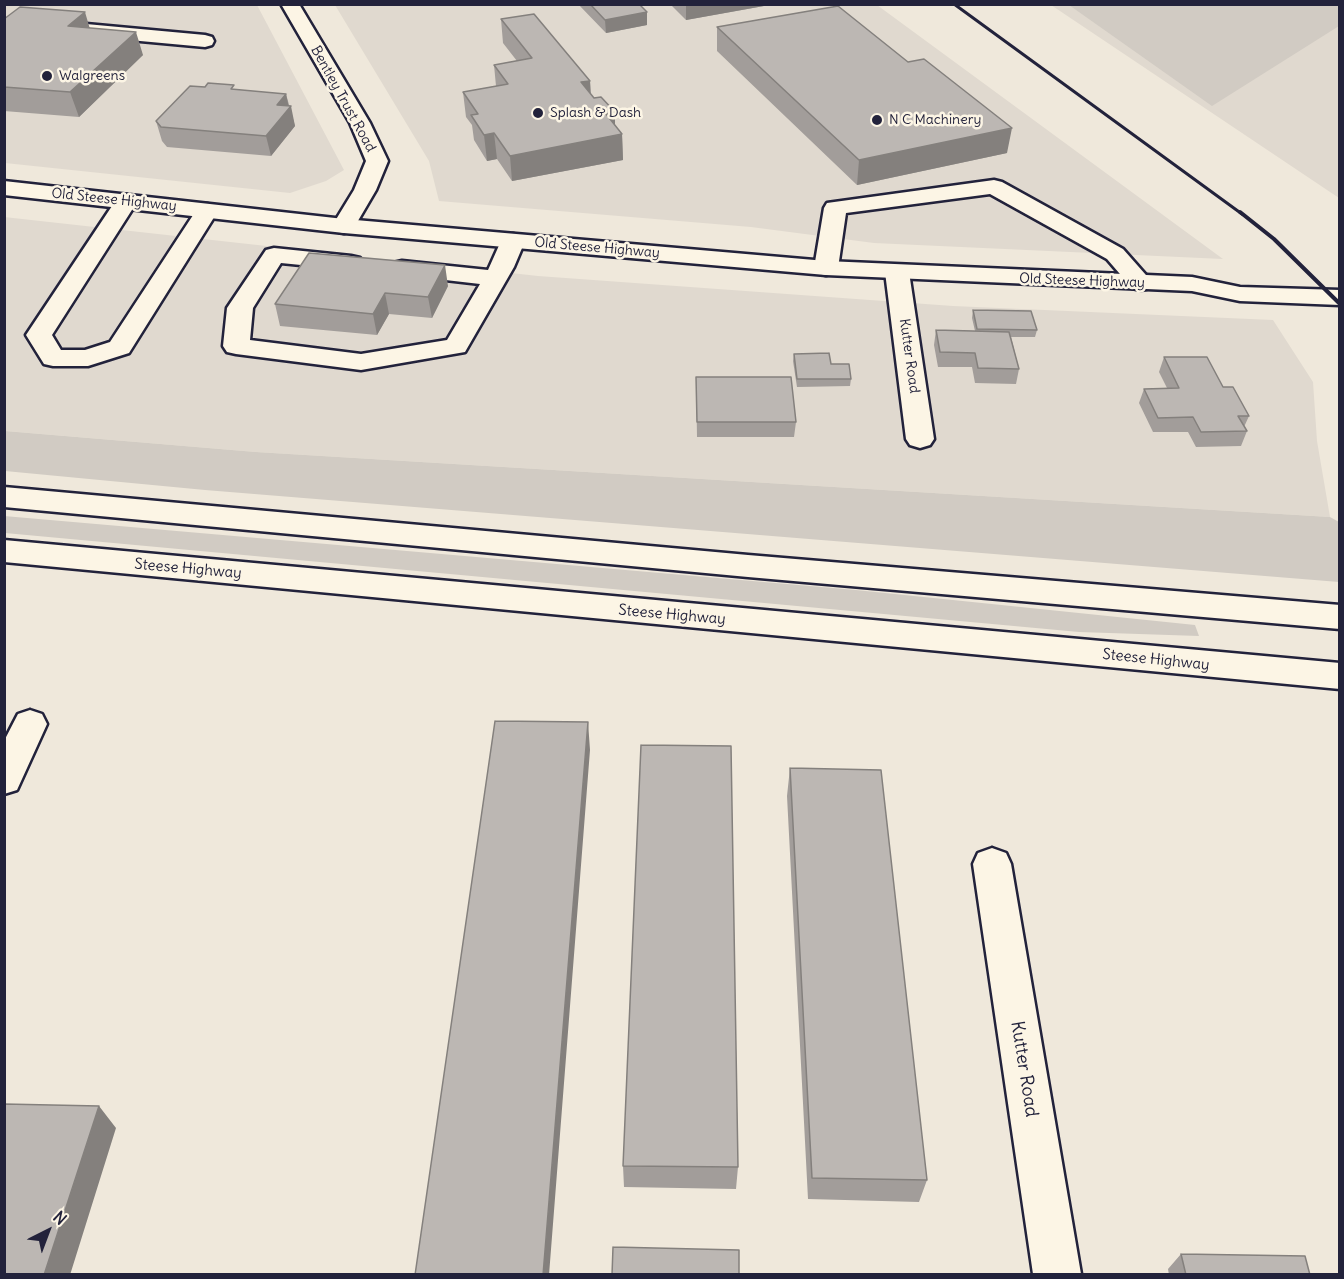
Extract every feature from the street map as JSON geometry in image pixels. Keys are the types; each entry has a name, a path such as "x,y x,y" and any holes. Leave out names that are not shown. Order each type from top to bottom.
{"main road":[{"name":"Bentley Trust Road","path":"290,4 360,123 377,161 365,190 344,226"},
{"path":"4,26 43,26 205,41"},
{"path":"826,268 835,208 994,187 1115,254 1141,284"},
{"name":"Old Steese Highway","path":"4,188 344,226 826,268 1141,284 1192,284 1240,294 1340,298"},
{"path":"126,201 39,335 53,358 88,358 120,347 207,211"},
{"path":"495,278 274,255 240,308 236,346 361,362 456,346 495,278 513,241"},
{"name":"Kutter Road","path":"897,272 920,439"},
{"name":"Old Steese Highway","path":"1192,284 1226,275 1340,278"},
{"path":"4,497 748,566 1340,617"},
{"name":"Steese Highway","path":"4,551 1340,676"},
{"path":"4,780 30,724"},
{"name":"Kutter Road","path":"992,864 1057,1275"}],"shaded area":[{"path":"4,5 257,5 344,170 326,181 290,193 5,163"},
{"path":"335,5 877,5 1223,259 874,243 751,227 439,201 429,161"},
{"path":"1051,5 1339,5 1339,198"},
{"path":"1069,5 1339,5 1339,26 1212,106"},
{"path":"4,217 538,276 953,306 1273,320 1313,382 1317,441 1330,517 256,452 5,431"},
{"path":"5,431 256,452 1330,517 1339,522 1339,582 205,490 5,471"},
{"path":"4,516 856,590 1195,625 1199,636 1079,632 5,533"}],"building":[{"path":"590,4 639,4 647,12 605,20"},
{"name":"N C Machinery","path":"838,6 908,62 924,59 1012,128 859,160 717,27"},
{"path":"20,7 85,12 68,26 136,32 70,92 4,87 4,19"},
{"name":"Splash & Dash","path":"534,14 590,81 581,82 594,98 601,97 615,112 606,114 622,134 510,156 494,133 484,135 471,115 478,114 463,92 508,84 494,65 532,58 501,19"},
{"path":"208,83 234,85 231,89 286,94 277,105 291,106 266,136 161,127 156,121 190,86 205,87"},
{"path":"309,253 445,265 428,297 385,293 373,314 275,304"},
{"path":"973,310 1031,311 1037,330 977,329"},
{"path":"936,330 1009,332 1019,369 978,368 975,353 940,352"},
{"path":"829,353 831,364 849,364 851,379 797,379 794,354"},
{"path":"1164,357 1207,357 1223,387 1233,387 1249,416 1238,416 1247,431 1201,432 1193,417 1158,418 1144,389 1179,388"},
{"path":"696,377 791,377 796,422 697,422"},
{"path":"495,721 588,722 543,1275 415,1275"},
{"path":"641,745 731,746 738,1167 623,1166"},
{"path":"790,768 881,770 927,1180 812,1178"},
{"path":"4,1104 99,1106 44,1275 4,1275"},
{"path":"613,1247 739,1250 739,1275 612,1275"},
{"path":"1181,1254 1305,1256 1310,1275 1186,1275"}],"railway":[{"path":"954,4 1242,214"},
{"path":"1240,212 1274,239 1340,304"}],"place":[{"name":"Walgreens","path":"47,76"},
{"name":"Splash & Dash","path":"538,113"},
{"name":"N C Machinery","path":"877,120"}]}
